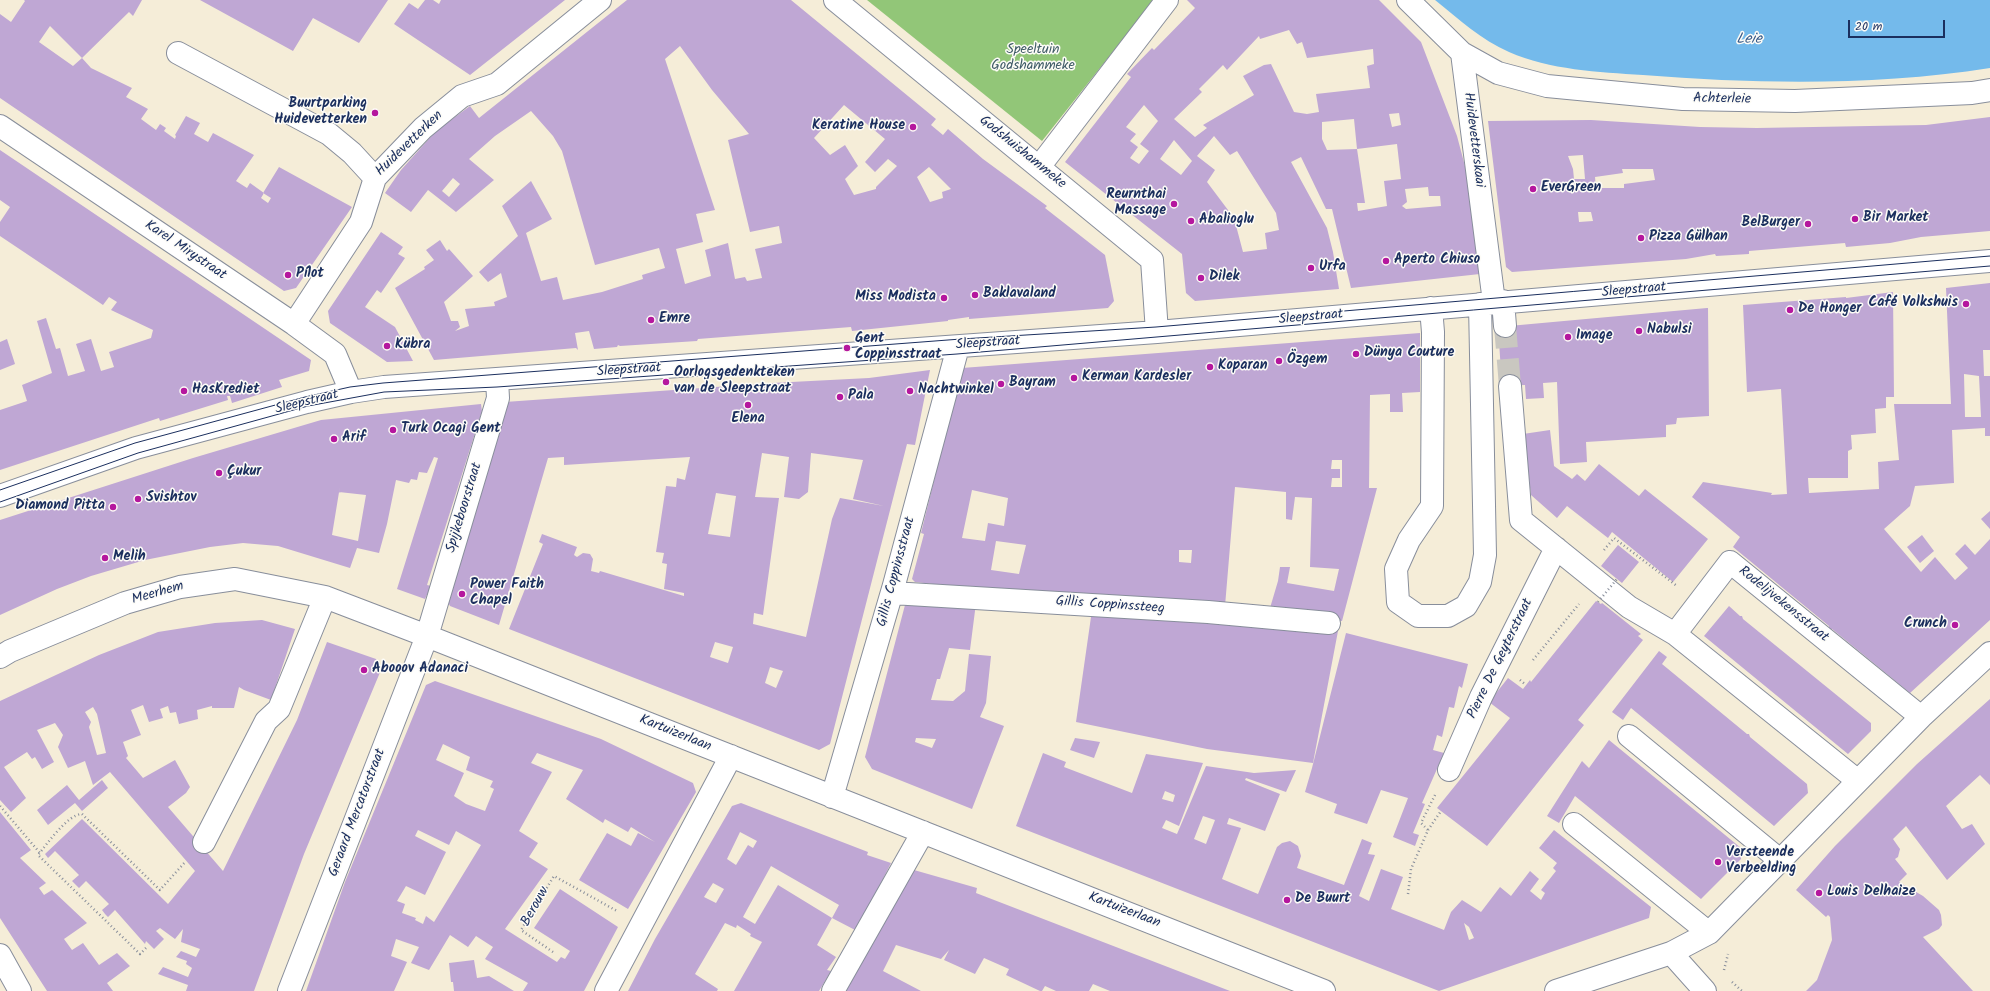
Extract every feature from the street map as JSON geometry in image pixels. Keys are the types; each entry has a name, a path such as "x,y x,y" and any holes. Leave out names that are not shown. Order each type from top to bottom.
{"street":[{"name":"Huidevetterken","path":"294,324 361,222 374,178 423,128 462,96 497,84 600,0"},
{"name":"Godshuishammeke","path":"835,0 1152,260 1157,332"},
{"path":"1039,167 1167,0"},
{"path":"1408,0 1462,53"},
{"path":"178,53 329,134 352,153 374,178"},
{"name":"Achterleie","path":"1462,53 1498,73 1547,86 1683,99 1795,101 1972,93 1990,90"},
{"name":"Huidevetterskaai","path":"1462,53 1493,302"},
{"name":"Karel Mirystraat","path":"0,126 294,324 335,354 351,392"},
{"name":"Sleepstraat","path":"0,496 136,448 306,402 351,392 384,387 1157,332 1493,302 1990,261"},
{"path":"1431,308 1433,332 1432,506 1410,540 1396,569 1398,602 1418,616 1448,616 1466,606 1480,582 1485,555 1493,302"},
{"path":"1493,302 1505,326"},
{"name":"Gillis Coppinsstraat","path":"832,797 892,593 958,347"},
{"name":"Spijkeboorstraat","path":"427,636 498,398 497,380"},
{"path":"1510,386 1521,520 1629,607 1675,634 1858,781"},
{"name":"Pierre De Geyterstraat","path":"1449,770 1481,697 1556,548"},
{"name":"Rodelijvekensstraat","path":"1675,634 1730,562 1921,718"},
{"name":"Meerhem","path":"0,657 10,651 125,603 180,587 235,579 325,597 427,636"},
{"name":"Gillis Coppinssteeg","path":"892,593 1208,612 1329,623"},
{"path":"204,842 266,721 279,709 325,597"},
{"name":"Kartuizerlaan","path":"427,636 1324,991"},
{"name":"Geraard Mercatorstraat","path":"289,991 427,636"},
{"path":"1556,991 1671,953 1709,933 1921,718 1990,653"},
{"path":"1629,736 1781,861"},
{"path":"606,991 731,756"},
{"path":"1574,824 1709,933"},
{"path":"833,991 923,832"},
{"path":"1671,953 1705,991"},
{"path":"0,955 20,991"}],"path":[{"path":"1528,666 1600,584 1614,538 1698,603"},
{"path":"1518,678 1526,685"},
{"path":"1428,830 1421,823 1430,802 1449,770"},
{"path":"0,806 40,853 38,855 140,954 146,948"},
{"path":"1408,894 1411,868 1428,830 1441,811"},
{"path":"40,853 66,822 76,814 82,814 160,890 186,861"},
{"name":"Berouw","path":"553,952 521,930 554,876 642,925"},
{"path":"1724,974 1729,951"},
{"path":"1728,978 1742,991"}],"green space":[{"name":"Speeltuin Godshammeke","path":"867,0 1154,0 1042,141"}],"water":[{"name":"Leie","path":"1435,0 1990,0 1990,68 1904,78 1817,82 1686,78 1574,69 1541,63 1509,52 1470,29"}],"building":[{"path":"24,0 142,0 133,16 129,12 82,58 91,68 132,88 126,97 148,109 141,119 156,130 160,124 166,128 164,131 175,139 175,135 186,116 200,123 194,134 208,142 213,133 254,155 236,181 247,188 250,183 263,193 279,167 352,207 296,288 284,291 0,98 0,14 11,22 25,1","holes":["50,26 82,58 73,66 39,42","264,193 271,198 268,203 261,198"]},
{"path":"200,0 388,0 359,43 313,18 293,51"},
{"path":"425,0 433,0 439,4 441,0 565,0 470,75 394,24 409,3 418,9"},
{"path":"627,0 791,0 936,119 931,125 943,135 948,129 983,159 1047,206 1045,208 1105,255 1114,301 1108,308 969,319 969,317 948,321 852,331 851,327 698,339 697,341 618,345 617,347 594,349 589,331 575,333 578,350 576,348 434,360 395,288 425,269 424,267 434,260 426,250 440,240 447,251 449,249 473,276 444,302 451,321 458,321 460,327 455,331 469,326 465,309 495,306 494,302 507,297 501,273 488,282 479,272 518,236 502,206 531,181 552,219 526,233 541,281 557,277 563,300 602,292 643,279 642,275 665,268 659,248 595,265 562,151 553,136 531,111 495,136 469,159 494,180 456,212 428,190 411,212 385,193 401,170 436,131 470,106 479,118","holes":["680,46 712,90 749,134 728,140 750,232 779,226 782,243 755,249 762,278 747,281 745,277 735,279 728,243 705,250 711,276 685,284 676,249 703,242 696,214 715,210 665,59","844,105 885,139 865,162 875,172 888,159 897,166 876,187 876,189 854,195 845,179 858,166 845,145 830,155 814,138","929,167 951,189 942,192 943,198 930,202 917,177","453,178 460,184 449,197 442,191"]},
{"path":"1187,0 1379,0 1421,42 1457,136 1466,170 1480,274 1351,288 1332,209 1326,209 1301,157 1291,162 1327,228 1333,252 1339,289 1195,301 1186,293 1182,254 1065,162 1131,77 1127,74 1152,48 1154,50 1195,8","holes":["1289,30 1297,44 1302,42 1307,58 1373,49 1374,64 1367,66 1370,88 1316,94 1319,112 1307,114 1294,112 1271,64 1264,65 1243,76 1254,95 1203,125 1207,128 1195,137 1174,119 1202,92 1199,89 1223,65 1227,70 1259,36 1260,39","1144,105 1158,121 1140,144 1149,151 1139,164 1130,158 1138,147 1130,141 1136,134 1126,127","1399,113 1401,125 1392,127 1389,114","1354,119 1357,149 1327,150 1322,139 1322,122","1214,136 1230,155 1237,151 1276,213 1279,230 1265,233 1267,249 1243,252 1234,218 1207,182 1215,170 1197,156","1174,140 1192,161 1181,175 1160,159","1397,144 1401,179 1384,181 1387,206 1358,211 1357,203 1365,203 1357,149","1428,187 1429,196 1440,196 1441,206 1406,209 1402,206 1407,202 1405,189"]},
{"path":"1990,117 1990,231 1921,237 1890,243 1846,247 1845,243 1749,251 1749,254 1716,256 1715,254 1686,259 1512,272 1506,267 1488,121 1591,120 1700,127 1757,128 1926,125","holes":["1583,155 1585,179 1574,179 1573,169 1568,156","1622,169 1653,169 1655,180 1624,184 1624,188 1596,188 1595,177 1623,173","1578,212 1591,212 1593,221 1579,222"]},
{"path":"0,150 311,360 309,371 279,380 282,387 232,403 230,396 227,396 228,400 160,421 159,418 0,470 0,410 27,401 22,385 52,373 37,321 46,318 56,349 60,348 68,376 85,371 76,344 91,339 101,371 114,367 109,352 151,338 153,330 111,310 117,302 109,297 103,305 0,236 0,222 10,207 0,200"},
{"path":"381,232 403,247 398,254 405,258 381,293 377,290 365,307 395,327 413,361 387,362 330,323 328,311"},
{"path":"1990,283 1990,350 1983,350 1984,376 1990,376 1990,436 1985,436 1985,428 1952,430 1954,483 1915,486 1910,506 1884,529 1921,572 1935,557 1955,580 1968,568 1955,554 1965,544 1975,555 1990,539 1990,620 1910,693 1832,629 1829,630 1829,626 1733,547 1740,537 1692,497 1703,482 1772,493 1771,495 1787,494 1781,389 1747,392 1743,305 1846,298 1893,292 1894,397 1886,397 1886,408 1875,409 1876,433 1851,435 1852,449 1848,451 1848,478 1808,478 1809,493 1879,489 1878,462 1899,460 1894,404 1951,404 1946,288","holes":["1964,374 1979,376 1981,417 1965,417"]},
{"path":"1708,308 1709,416 1677,418 1676,424 1666,425 1666,437 1586,442 1587,462 1560,464 1557,382 1543,383 1544,398 1526,399 1525,385 1502,386 1498,327"},
{"path":"1420,333 1420,392 1402,393 1403,412 1390,412 1390,394 1370,395 1369,488 1377,488 1342,621 1270,608 1278,581 1280,567 1290,567 1287,583 1334,591 1339,569 1310,567 1312,498 1295,497 1292,520 1286,519 1286,492 1235,487 1225,606 1015,593 915,582 912,579 924,534 921,533 962,368","holes":["1332,460 1342,460 1342,487 1331,487 1332,478 1340,478 1340,469 1331,469","972,490 1008,498 1004,526 988,523 985,541 962,538","996,541 1026,545 1019,574 991,570","1179,550 1192,550 1191,563 1179,562"]},
{"path":"7,339 15,364 0,370 0,342"},
{"path":"930,370 915,445 907,444 830,744 819,750 509,629 543,544 539,542 542,534 577,547 574,555 577,557 583,553 590,554 593,559 591,571 599,573 600,571 684,596 684,593 664,589 667,564 662,563 664,553 656,552 666,486 676,487 677,478 685,480 690,457 564,465 564,457 548,458 499,625 450,606 444,595 505,402 772,383 869,378","holes":["762,453 789,457 784,497 799,499 808,492 811,453 863,460 853,499 884,506 840,498 832,519 806,637 753,624 754,613 763,615 779,498 755,497","716,493 736,496 730,537 708,534","715,642 733,647 728,663 710,657","770,667 783,671 776,688 765,683"]},
{"path":"481,404 482,411 427,585 431,586 425,599 397,589 438,458 434,457 427,473 419,472 417,480 411,479 409,483 396,480 387,524 379,553 357,548 350,568 278,546 243,543 210,547 145,560 91,576 57,589 0,615 0,520 193,458 321,420","holes":["339,492 366,495 358,541 332,535"]},
{"path":"1550,430 1554,466 1572,479 1577,474 1585,481 1599,464 1639,496 1645,489 1708,539 1673,582 1612,532 1608,538 1567,506 1557,518 1531,495 1523,434"},
{"path":"1990,511 1990,529 1981,519"},
{"path":"1922,535 1934,551 1920,563 1907,547"},
{"path":"1618,545 1639,562 1622,583 1601,566"},
{"path":"1596,601 1601,604 1602,603 1641,634 1638,636 1643,640 1578,720 1584,725 1487,846 1437,808 1510,718 1489,702 1508,678 1523,689 1530,680 1531,682"},
{"path":"976,603 970,650 949,648 940,679 937,679 931,700 953,701 965,691 969,654 991,656 986,703 980,717 1004,726 972,809 872,769 865,757 905,605","holes":["916,738 936,739 932,748 915,742"]},
{"path":"1729,606 1871,723 1871,731 1848,754 1704,636"},
{"path":"1092,610 1338,631 1313,763 1207,749 1076,722"},
{"path":"262,620 295,629 271,700 239,687 234,708 212,708 212,706 197,710 198,719 179,724 176,712 170,713 168,706 160,709 163,718 149,722 143,705 131,710 141,735 123,742 128,756 126,758 143,778 175,760 190,787 186,793 168,807 223,871 297,720 327,642 376,659 381,670 304,854 254,991 186,991 188,985 158,974 163,967 188,977 192,968 186,964 187,961 176,957 181,951 196,957 200,949 181,942 183,929 175,939 160,928 156,931 164,939 154,949 146,941 145,944 115,910 108,917 102,910 109,904 86,881 79,888 72,881 79,875 55,851 48,858 45,854 82,819 168,904 195,871 110,772 93,785 85,761 68,768 58,747 63,735 55,723 37,730 54,762 42,769 35,757 32,759 27,752 4,767 26,798 11,812 0,800 0,701 99,655 158,632 215,623","holes":["93,707 97,714 106,753 97,755 89,727 91,722 85,712"]},
{"path":"1346,633 1468,664 1462,688 1459,686 1454,708 1449,707 1442,737 1437,735 1433,750 1444,753 1422,803 1425,804 1413,833 1419,835 1415,846 1393,837 1408,798 1381,790 1367,824 1334,813 1337,804 1305,792"},
{"path":"1659,651 1667,657 1662,664 1747,734 1749,734 1750,737 1807,784 1808,793 1774,826 1631,708 1623,720 1612,712"},
{"path":"435,681 601,739 693,783 696,792 628,909 579,880 607,833 631,846 638,833 655,842 631,827 628,832 605,819 603,823 566,799 583,770 537,753 531,763 552,772 519,831 538,843 529,857 548,869 505,929 557,962 561,957 565,959 570,951 534,928 560,889 618,927 584,991 523,991 528,983 485,959 493,947 476,936 468,947 450,935 429,970 411,963 419,947 396,939 391,956 407,962 394,991 306,991 345,882 426,685","holes":["443,744 470,757 466,770 493,781 490,787 494,789 485,811 466,804 454,796 464,773 436,760","418,830 449,845 456,831 481,845 434,922 426,916 423,924 415,920 416,918 402,913 405,904 397,901 406,886 425,895 446,852 415,836"]},
{"path":"1990,699 1990,785 1980,775 1946,806 1962,829 1972,824 1985,844 1947,880 1906,826 1893,839 1900,849 1898,857 1895,859 1907,874 1899,882 1923,896 1939,910 1941,915 1942,925 1939,929 1923,937 1973,991 1806,991 1817,980 1832,940 1830,917 1828,915 1826,917 1796,890 1835,846 1917,764"},
{"path":"1075,738 1100,742 1094,758 1070,750"},
{"path":"1609,740 1741,848 1741,859 1701,899 1575,796 1559,823 1547,816 1582,761 1589,768"},
{"path":"1043,753 1066,762 1064,767 1132,793 1146,754 1203,763 1179,826 1166,820 1162,828 1177,834 1206,766 1254,773 1296,770 1286,792 1246,778 1245,780 1280,794 1265,831 1229,818 1227,824 1241,828 1222,879 1258,894 1277,847 1282,843 1290,841 1298,846 1301,856 1297,868 1344,885 1362,839 1372,843 1368,854 1375,855 1359,896 1369,901 1381,869 1403,877 1391,909 1444,930 1451,912 1462,900 1481,912 1500,887 1511,896 1530,871 1539,879 1530,891 1541,900 1545,893 1541,890 1556,871 1553,868 1557,863 1539,848 1554,830 1651,907 1649,918 1439,991 1016,826","holes":["1165,791 1175,795 1173,802 1162,799","1203,816 1215,820 1206,844 1194,839","1464,923 1469,927 1474,938 1469,940"]},
{"path":"102,780 108,788 82,811 75,803 48,825 37,810 67,785 79,800"},
{"path":"741,803 868,852 867,855 891,863 857,931 832,918 817,945 836,957 827,970 831,971 819,991 734,991 762,942 750,936 751,934 737,925 736,928 725,923 695,974 718,989 717,991 628,991 655,939 732,806","holes":["740,832 757,841 753,848 748,845 736,865 727,859","771,866 839,905 832,918 778,885 755,924 743,917","713,883 724,889 716,903 704,897"]},
{"path":"0,812 31,850 20,858 46,883 39,888 44,895 52,890 87,923 64,939 72,950 83,943 99,965 117,953 130,966 107,983 113,991 47,991 0,918"},
{"path":"914,870 977,888 976,893 1230,991 1110,991 1093,984 1089,991 1056,991 1045,986 1042,991 1040,991 1006,975 1009,969 984,958 975,974 944,960 949,950 941,959 896,945 883,971 921,991 846,991"},
{"path":"474,960 477,978 489,976 514,991 454,991 453,982 451,982 449,963"}],"tunnel":[{"path":"1505,326 1510,386"}],"tram line":[{"path":"0,490 135,443 305,397 350,387 383,383 961,339 1156,327 1990,256"},
{"path":"0,502 138,453 308,406 384,392 497,387 957,354 1990,266"}],"place":[{"name":"Buurtparking Huidevetterken","path":"375,113"},
{"name":"Keratine House","path":"913,127"},
{"name":"EverGreen","path":"1533,189"},
{"name":"Reurnthai Massage","path":"1174,204"},
{"name":"Bir Market","path":"1855,219"},
{"name":"Abalioglu","path":"1191,221"},
{"name":"BelBurger","path":"1808,224"},
{"name":"Pizza Gülhan","path":"1641,238"},
{"name":"Aperto Chiuso","path":"1386,261"},
{"name":"Urfa","path":"1311,268"},
{"name":"Pílot","path":"288,275"},
{"name":"Dilek","path":"1201,278"},
{"name":"Baklavaland","path":"975,295"},
{"name":"Miss Modista","path":"944,298"},
{"name":"Café Volkshuis","path":"1966,304"},
{"name":"De Honger","path":"1790,310"},
{"name":"Emre","path":"651,320"},
{"name":"Nabulsi","path":"1639,331"},
{"name":"Image","path":"1568,337"},
{"name":"Kübra","path":"387,346"},
{"name":"Gent Coppinsstraat","path":"847,348"},
{"name":"Dünya Couture","path":"1356,354"},
{"name":"Özgem","path":"1279,361"},
{"name":"Koparan","path":"1210,367"},
{"name":"Kerman Kardesler","path":"1074,378"},
{"name":"Oorlogsgedenkteken van de Sleepstraat","path":"666,382"},
{"name":"Bayram","path":"1001,384"},
{"name":"HasKrediet","path":"184,391"},
{"name":"Nachtwinkel","path":"910,391"},
{"name":"Pala","path":"840,397"},
{"name":"Elena","path":"748,405"},
{"name":"Turk Ocagi Gent","path":"393,430"},
{"name":"Arif","path":"334,439"},
{"name":"Çukur","path":"219,473"},
{"name":"Svishtov","path":"138,499"},
{"name":"Diamond Pitta","path":"113,507"},
{"name":"Melih","path":"105,558"},
{"name":"Power Faith Chapel","path":"462,594"},
{"name":"Crunch","path":"1955,625"},
{"name":"Abooov Adanaci","path":"364,670"},
{"name":"Versteende Verbeelding","path":"1718,862"},
{"name":"Louis Delhaize","path":"1819,893"},
{"name":"De Buurt","path":"1287,900"}]}
